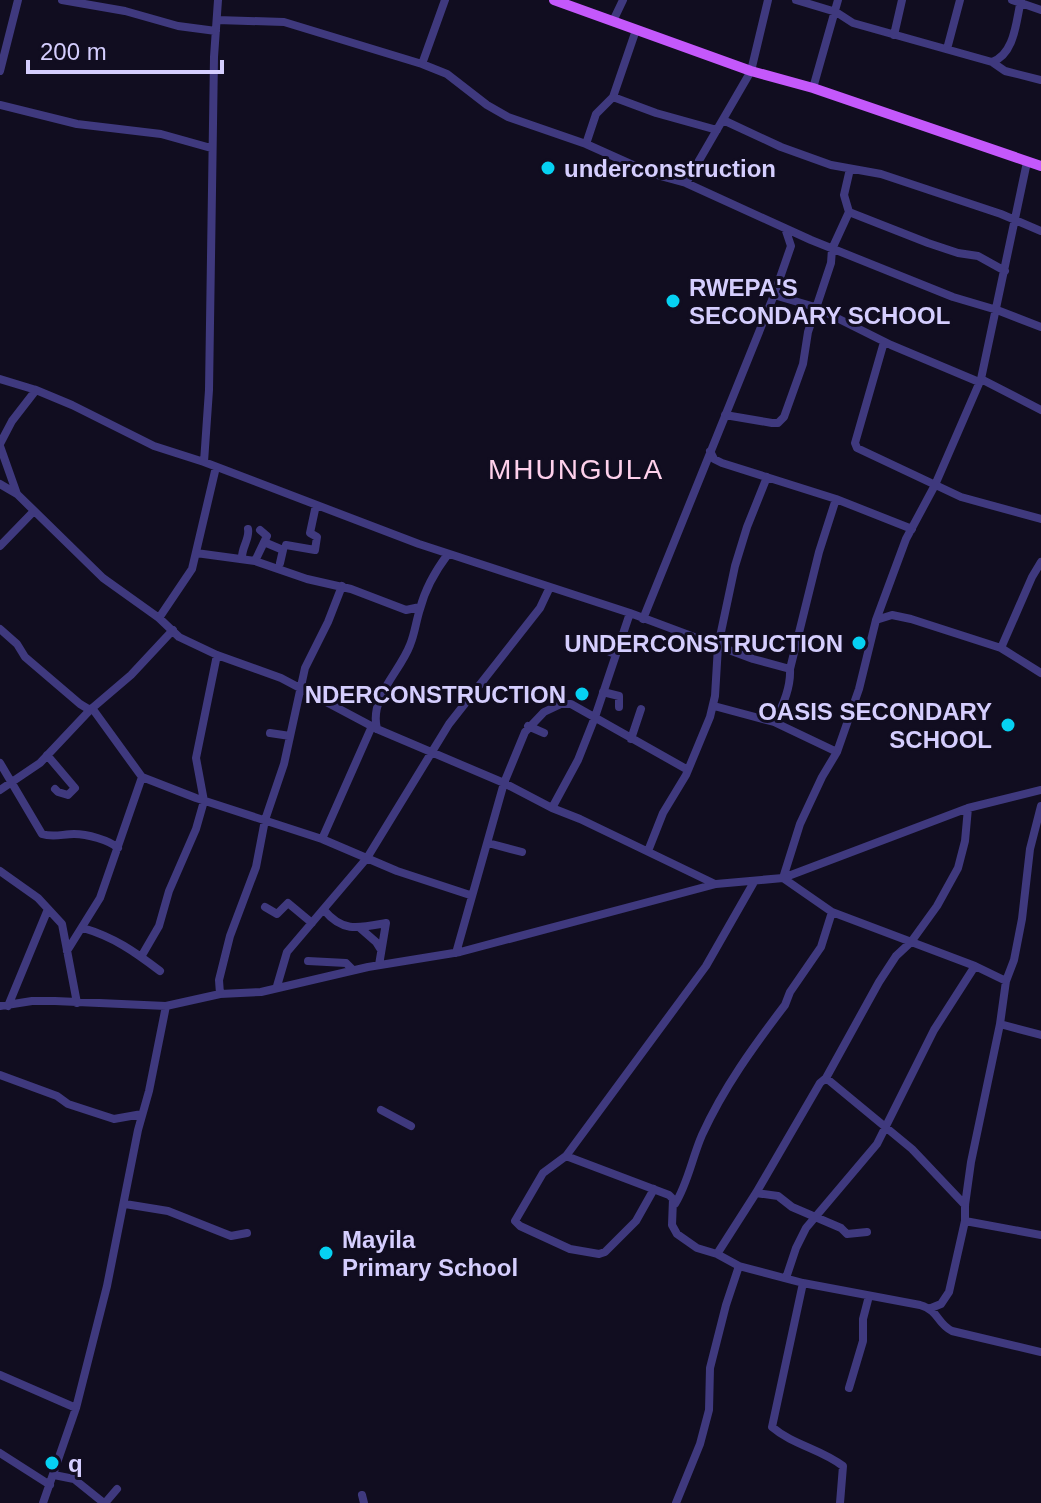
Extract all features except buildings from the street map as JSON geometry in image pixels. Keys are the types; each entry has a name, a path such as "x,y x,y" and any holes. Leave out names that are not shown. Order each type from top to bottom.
{"main road":[{"path":"554,0 751,71 813,88 1041,166"}],"street":[{"path":"0,71 18,0"},
{"path":"62,0 125,11 178,26 216,31"},
{"path":"204,462 209,377 211,148 218,0"},
{"path":"422,64 445,0"},
{"path":"613,21 623,0"},
{"path":"686,183 751,71 768,0"},
{"path":"796,0 836,12 853,23 992,62 1005,71 1041,80"},
{"path":"813,88 838,0"},
{"path":"894,35 902,0"},
{"path":"947,49 960,0"},
{"path":"992,62 1009,49 1018,1 1041,10"},
{"path":"217,20 284,22 422,64 454,79 508,117 586,144 653,174 686,183 832,249 953,297 1041,327"},
{"path":"586,144 596,114 613,97 636,30"},
{"path":"613,97 717,130"},
{"path":"0,105 77,124 161,134 211,148"},
{"path":"723,120 781,147 850,169 881,174 1015,219 1041,231"},
{"path":"783,878 800,824 837,752 859,689 881,603 980,381 1027,162"},
{"path":"725,415 772,423 781,421 803,364 815,307 831,263 832,249 849,212 844,195 850,169"},
{"path":"849,212 928,243 978,256 1005,271"},
{"path":"643,619 774,295 791,246 785,228"},
{"path":"791,246 811,240"},
{"path":"774,295 815,307 884,342 1041,410"},
{"path":"884,342 855,443 862,452 961,497 1041,519"},
{"path":"0,379 36,390 154,446 448,554 790,669"},
{"path":"17,494 0,445 12,421 36,390"},
{"path":"710,451 714,459 722,463 836,499 912,529"},
{"path":"159,618 188,579 216,467"},
{"path":"648,851 663,813 688,770 714,706 718,646 735,566 767,477"},
{"path":"0,484 17,494 103,578 159,618 179,637 217,655 281,678 375,728 504,783 716,884"},
{"path":"774,722 791,680 790,669 819,552 836,499"},
{"path":"286,545 315,550 317,537 310,533 316,505"},
{"path":"0,546 33,512"},
{"path":"242,559 250,535 248,529"},
{"path":"255,561 267,536 260,530"},
{"path":"264,542 283,550 280,563"},
{"path":"196,553 255,561 307,579 342,586 406,610 420,607"},
{"path":"322,839 375,728 376,709 412,642 420,607 435,573 448,554"},
{"path":"1001,648 1041,562"},
{"path":"220,994 219,980 230,936 256,867 265,820 309,657 328,622 342,586"},
{"path":"277,986 287,952 367,858 449,724 540,608 549,589"},
{"path":"881,603 892,615"},
{"path":"552,808 578,760 630,613"},
{"path":"876,620 892,615 911,619 1001,648 1041,673"},
{"path":"0,629 17,644 25,657 91,709 142,777 204,801 322,839 470,895"},
{"path":"0,790 33,769 173,630"},
{"path":"582,640 615,654"},
{"path":"141,957 159,926 169,891 196,829 204,801 196,758 217,655"},
{"path":"603,692 619,696 619,707"},
{"path":"456,953 504,783 528,726 544,712 566,703 688,770"},
{"path":"714,706 774,722 837,752"},
{"path":"631,739 641,709"},
{"path":"528,726 544,733"},
{"path":"270,733 290,736"},
{"path":"47,755 75,788 68,795 55,789"},
{"path":"0,763 42,834 51,837 75,834 112,843 118,848"},
{"path":"67,951 100,898 142,777"},
{"path":"4,1006 32,1001 166,1006 220,994 261,992 353,970 456,953 716,884 783,878 968,808 1041,790"},
{"path":"566,1156 671,1197 672,1225 677,1234 697,1248 739,1266 803,1283 931,1308 941,1304 949,1292 965,1221 981,1109 1006,981 1014,960 1030,849 1039,827 1041,806"},
{"path":"717,1254 820,1083 826,1078 879,982 937,906 958,868 965,841 968,808"},
{"path":"488,843 522,852"},
{"path":"0,871 38,898 62,924 77,1003"},
{"path":"783,878 832,912 975,966 1006,981"},
{"path":"654,1189 636,1221 605,1252 589,1253 561,1246 520,1226 515,1219 543,1173 566,1156 706,966 754,882"},
{"path":"265,907 277,914 288,903 312,923"},
{"path":"4,1006 48,909"},
{"path":"324,910 334,922 360,928 386,923 379,965"},
{"path":"673,1206 682,1193 701,1137 725,1087 785,1005 790,992 821,947 832,912"},
{"path":"83,928 114,939 160,971"},
{"path":"360,928 382,951"},
{"path":"308,961 346,963 353,970"},
{"path":"786,1278 796,1248 813,1217 877,1144 934,1030 975,966"},
{"path":"43,1503 76,1408 107,1286 166,1006"},
{"path":"1000,1024 1041,1035"},
{"path":"0,1075 57,1096 68,1104 114,1119 142,1114"},
{"path":"826,1078 912,1149 965,1205"},
{"path":"381,1110 411,1126"},
{"path":"756,1193 778,1196 792,1207 841,1228 847,1234 867,1232"},
{"path":"125,1204 168,1211 231,1236 247,1233"},
{"path":"965,1221 1041,1235"},
{"path":"676,1503 700,1444 711,1404 710,1368 739,1266"},
{"path":"803,1283 772,1427 784,1437 843,1466 840,1503"},
{"path":"849,1388 861,1348 863,1319 869,1296"},
{"path":"931,1308 946,1329 1041,1352"},
{"path":"0,1375 76,1408"},
{"path":"0,1453 50,1485"},
{"path":"54,1475 74,1479 104,1503 117,1489"}],"place":[{"name":"underconstruction","path":"548,168"},
{"name":"RWEPA'S SECONDARY SCHOOL","path":"673,301"},
{"name":"UNDERCONSTRUCTION","path":"859,643"},
{"name":"NDERCONSTRUCTION","path":"582,694"},
{"name":"OASIS SECONDARY SCHOOL","path":"1008,725"},
{"name":"Mayila Primary School","path":"326,1253"},
{"name":"q","path":"52,1463"}],"district":[{"name":"MHUNGULA","path":"576,469"}]}
